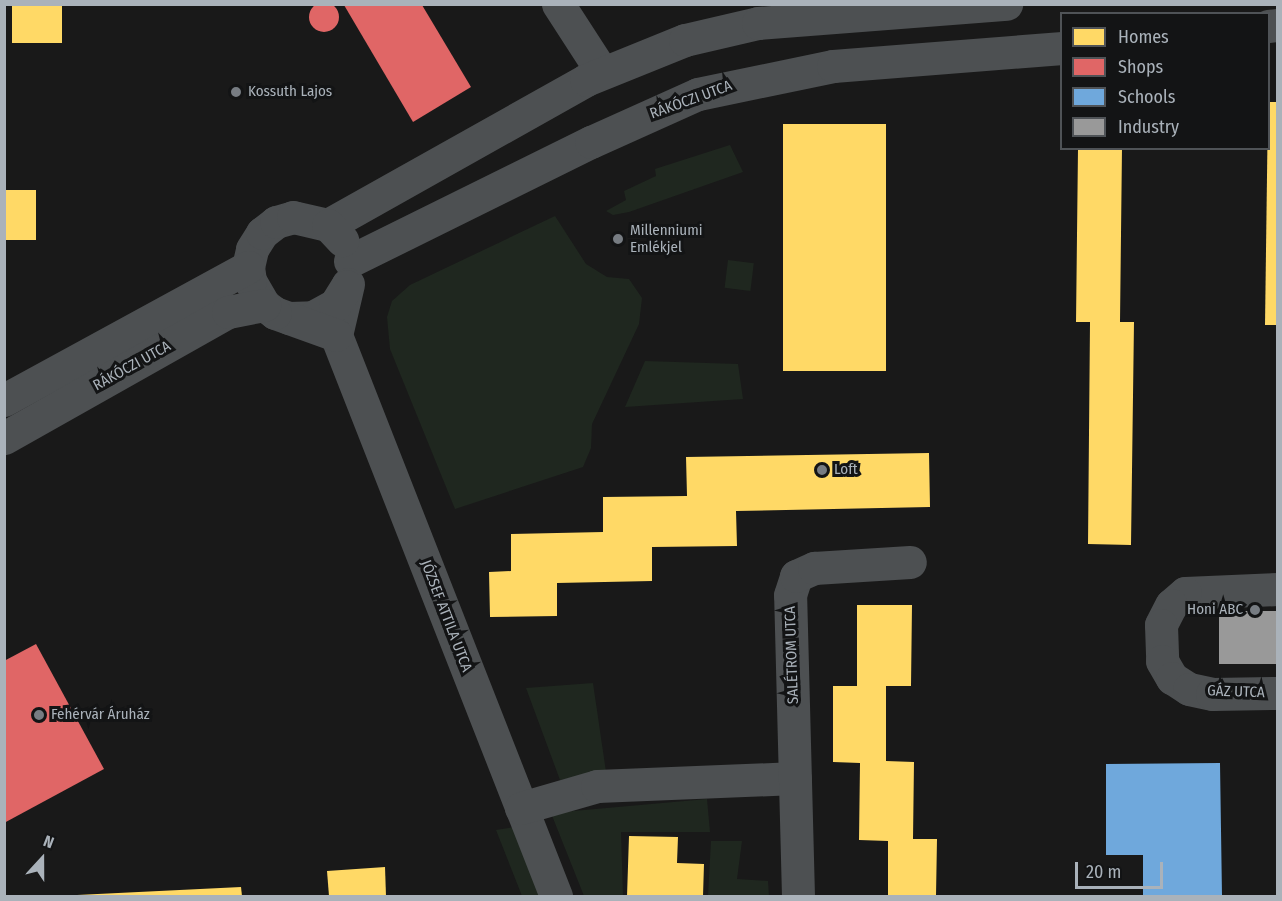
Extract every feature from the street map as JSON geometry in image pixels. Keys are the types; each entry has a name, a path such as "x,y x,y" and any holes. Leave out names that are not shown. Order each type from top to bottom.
{"street":[{"path":"558,4 602,72"},
{"path":"328,225 602,72 685,40 758,23 1006,4"},
{"name":"RÁKÓCZI UTCA","path":"4,438 228,312 276,311 314,317 335,305 349,272 591,142 709,91 833,66 1060,48"},
{"path":"293,217 311,218 328,225 339,234 349,272 336,335 276,311 250,281 248,267 252,249 262,233 276,222 293,217"},
{"name":"RÁKÓCZI UTCA","path":"4,400 248,267"},
{"name":"JÓZSEF ATTILA UTCA","path":"336,335 556,897"},
{"name":"SALÉTROM UTCA","path":"798,897 790,595 796,576 814,568 910,562"},
{"name":"GÁZ UTCA","path":"1270,589 1185,593 1171,605 1161,625 1162,661 1172,678 1189,689 1212,694 1278,693"},
{"path":"521,808 597,786 795,778"}],"shaded area":[{"path":"730,145 743,172 629,212 613,215 606,211 626,200 624,191 656,176 655,169"},
{"path":"555,216 586,264 607,277 629,279 642,298 639,324 592,424 591,448 583,467 455,509 390,349 387,317 392,301 410,285"},
{"path":"728,260 754,263 750,291 725,288"},
{"path":"645,361 738,364 743,399 625,407"},
{"path":"593,683 606,772 560,780 526,688"},
{"path":"707,799 710,832 621,832 623,896 584,896 551,813"},
{"path":"520,826 548,896 522,896 496,830"},
{"path":"711,841 742,841 737,879 768,881 769,896 708,896"}],"building: Homes":[{"path":"12,4 62,4 62,43 12,43"},
{"path":"1270,102 1278,102 1278,325 1265,325"},
{"path":"783,124 886,124 886,371 783,371"},
{"path":"1078,150 1122,150 1120,322 1134,322 1131,545 1088,544 1090,322 1076,322"},
{"path":"4,190 36,190 36,240 4,240"},
{"path":"929,453 930,507 736,511 737,546 652,547 652,581 557,583 557,616 490,617 489,572 511,571 511,534 603,532 603,497 687,496 686,457"},
{"path":"857,605 912,605 911,686 886,686 886,761 914,762 913,839 937,839 936,896 888,896 888,841 859,840 860,763 833,762 833,686 857,686"},
{"path":"629,836 678,837 677,863 704,864 703,896 627,896"},
{"path":"385,867 386,896 329,896 327,871"},
{"path":"241,887 242,896 77,896 77,895"}],"building: Shops":[{"path":"324,2 335,6 339,17 335,28 324,32 313,28 309,17 313,6"},
{"path":"344,5 422,5 471,87 413,122"},
{"name":"Fehérvár Áruház","path":"36,644 104,769 4,823 4,661"}],"building: Schools":[{"path":"1220,763 1222,896 1143,896 1143,855 1106,855 1106,764"}],"building: Industry":[{"path":"1219,611 1278,611 1278,664 1219,664"}],"place":[{"name":"Kossuth Lajos","path":"236,92"},
{"name":"Millenniumi Emlékjel","path":"618,239"},
{"name":"Loft","path":"822,470"},
{"name":"Honi ABC","path":"1255,610"},
{"name":"Fehérvár Áruház","path":"39,715"}]}
